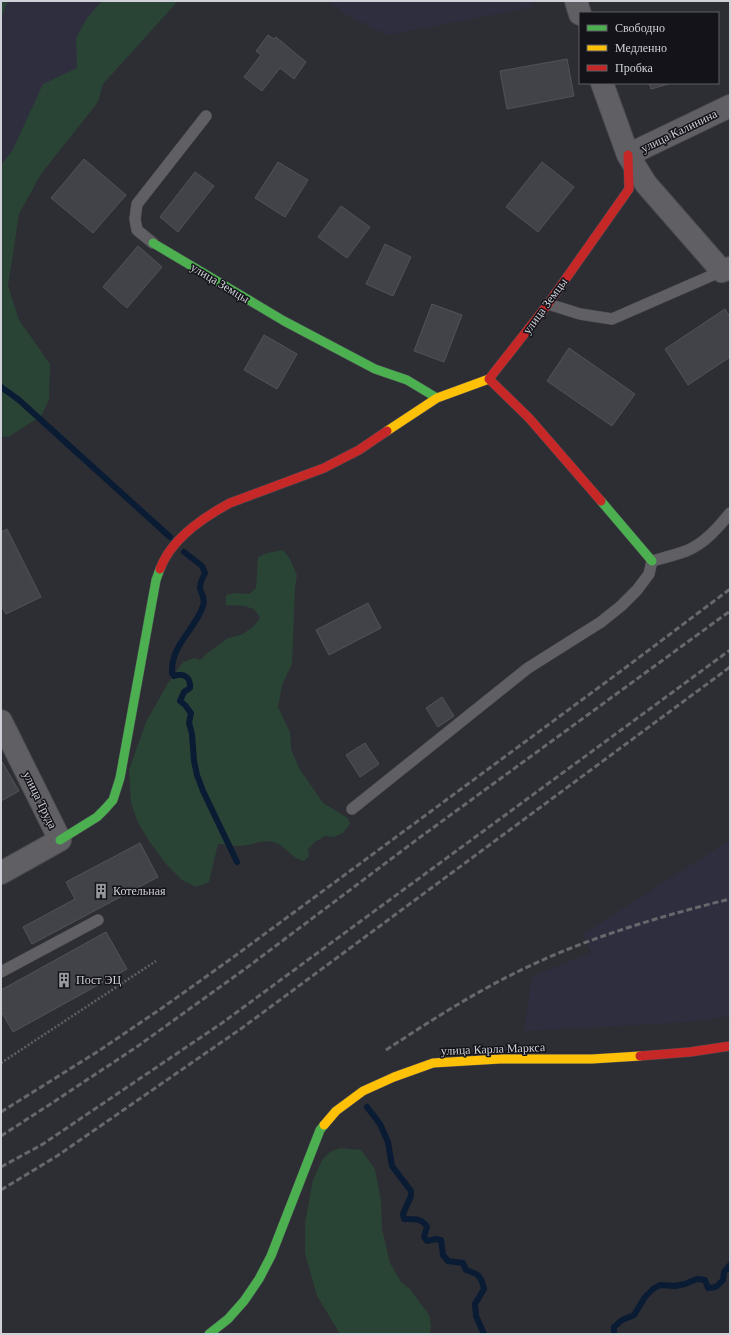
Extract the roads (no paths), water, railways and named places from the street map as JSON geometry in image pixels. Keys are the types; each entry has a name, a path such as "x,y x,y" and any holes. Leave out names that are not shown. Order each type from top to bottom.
{"street":[{"path":"576,1 579,12"},
{"path":"602,84 628,155 646,184 726,270"},
{"name":"улица Калинина","path":"628,155 730,106"},
{"name":"улица Земцы","path":"489,379 548,304 628,189 628,155"},
{"name":"улица Земцы","path":"153,243 284,321 375,369 407,380 437,398"},
{"path":"60,840 97,817 113,800 120,778 156,580 164,558 177,542 201,521 224,506 324,468 359,450 437,398 489,379 530,418 652,561"},
{"name":"улица Труда","path":"1,721 60,840 1,873"},
{"name":"улица Карла Маркса","path":"210,1334 228,1319 244,1301 259,1279 279,1238 320,1130 336,1110 363,1091 394,1077 433,1063 500,1059 592,1059 690,1052 730,1046"}],"lane":[{"path":"153,243 137,230 135,219 137,204 206,116"},
{"path":"548,304 580,314 612,319 726,270"},
{"path":"352,809 528,668 601,622 611,614 636,590 649,574 652,561 687,551 705,540 718,528 730,513"},
{"path":"1,972 98,920"}],"waterway":[{"path":"1,387 19,400 170,537"},
{"path":"184,552 202,566 205,573 200,588 204,598 204,603 195,623 179,645 175,654 172,673 174,676 184,675 189,681 190,688 184,692 180,701 191,713 189,723 192,734 194,761 197,775 203,791 237,862"},
{"path":"367,1107 380,1124 388,1142 392,1166 411,1191 411,1196 403,1214 404,1219 423,1222 427,1227 424,1237 427,1241 436,1239 441,1240 443,1255 448,1261 463,1263 466,1270 476,1274 482,1281 484,1289 475,1304 476,1316 484,1334"},
{"path":"614,1334 614,1327 622,1320 634,1315 645,1297 653,1289 660,1285 675,1286 697,1279 705,1280 708,1288 716,1287 723,1280 724,1272 730,1265"}],"railway":[{"path":"1,1112 97,1052 228,961 730,589"},
{"path":"1,1136 138,1046 245,969 419,838 730,611"},
{"path":"1,1167 43,1144 222,1023 730,650"},
{"path":"1,1190 57,1156 242,1028 730,667"},
{"path":"386,1050 497,982 565,950 619,930 730,899"}],"place":[{"name":"Котельная","path":"101,891"},
{"name":"Пост ЭЦ","path":"64,980"}]}
